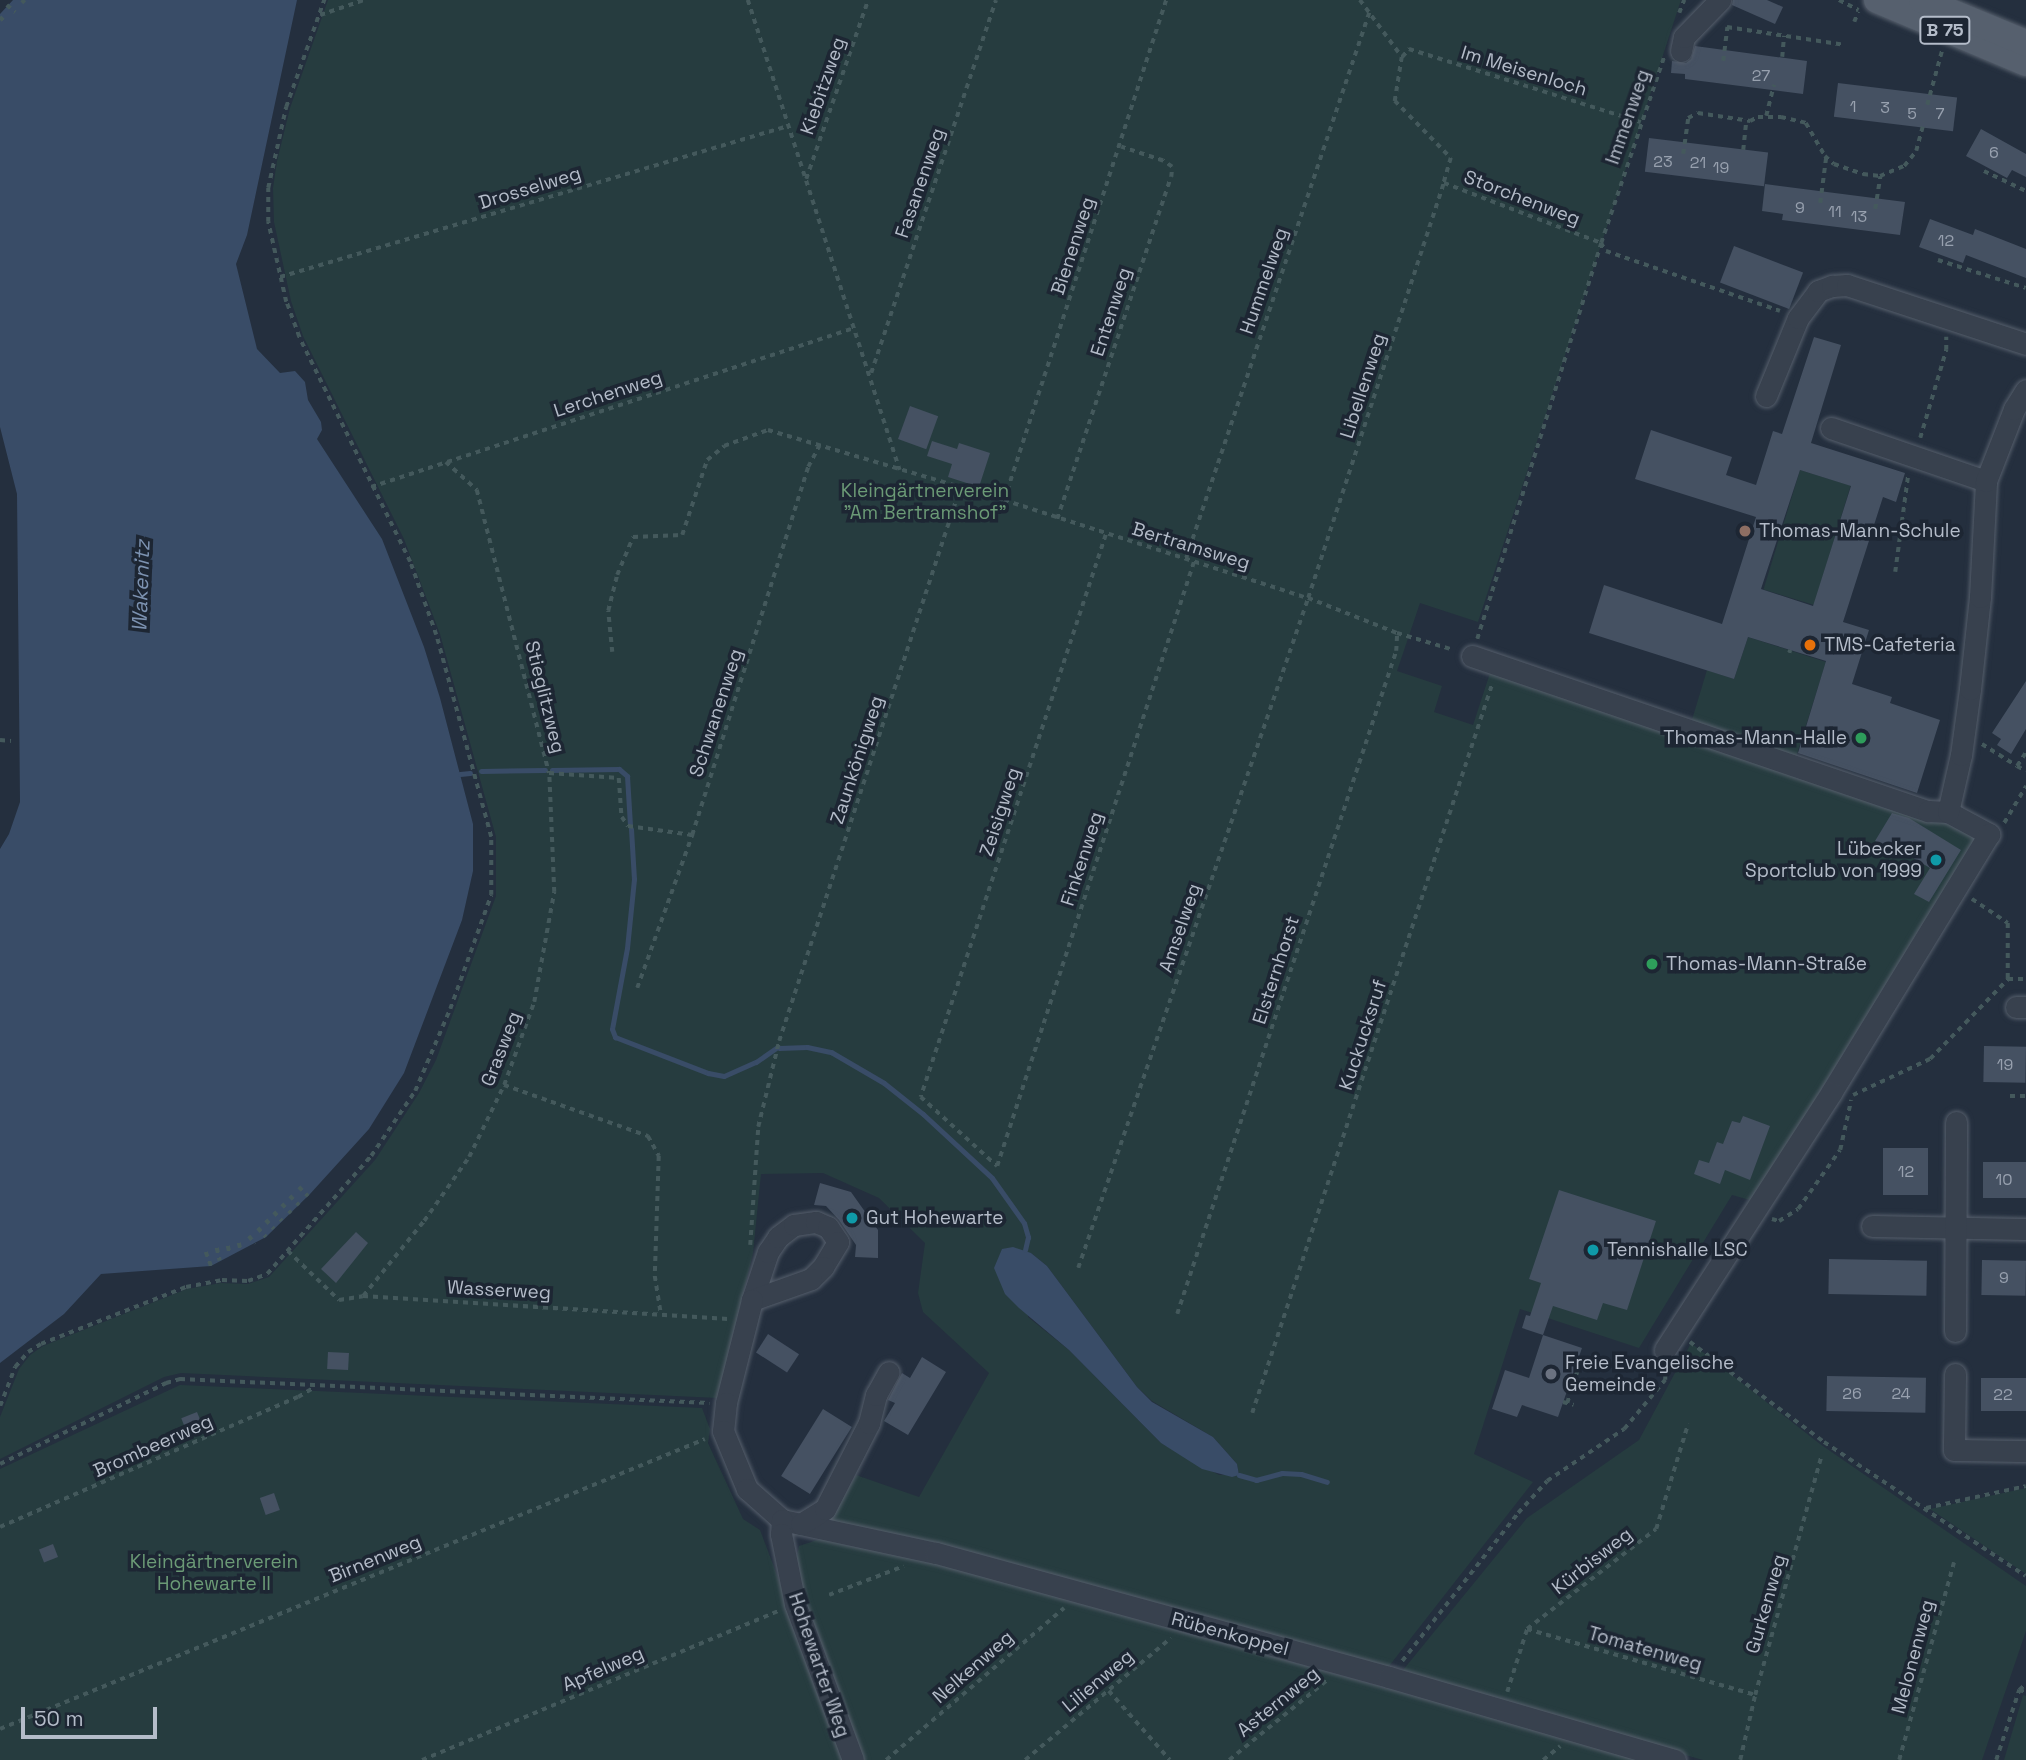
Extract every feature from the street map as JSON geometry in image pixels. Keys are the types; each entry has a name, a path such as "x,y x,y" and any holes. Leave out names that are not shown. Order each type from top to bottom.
{"main road":[{"name":"B 75","path":"1922,0 2026,43"},
{"name":"B 75","path":"1868,5 2026,63"}],"street":[{"path":"1674,50 1720,0"},
{"path":"1766,396 1798,318 1818,291 1847,285 2026,344"},
{"path":"1948,812 1963,733 1980,597 1986,481 2014,410 2026,390"},
{"path":"1831,428 1986,481"},
{"path":"1472,656 1928,811 1948,812 1989,834 1958,889 1831,1093 1665,1350"},
{"path":"1955,1331 1956,1122"},
{"path":"1872,1226 2026,1229"},
{"path":"752,1300 726,1403 723,1432 747,1489 792,1522 825,1509 869,1423 876,1395 889,1372"},
{"path":"1955,1374 1954,1450 2026,1451"},
{"name":"Rübenkoppel","path":"792,1522 936,1553 1344,1665 1675,1760"},
{"name":"Hohewarter Weg","path":"792,1522 781,1534 795,1604 853,1760"}],"path":[{"path":"0,1406 15,1367 28,1352 41,1344 186,1286 222,1280 258,1279 267,1274 372,1156 415,1091 482,927 493,879 492,837 436,635 410,562 299,337 280,277 268,222 268,188 286,107 324,0"},
{"path":"320,15 364,0"},
{"path":"747,0 774,74 788,125 900,470"},
{"name":"Kiebitzweg","path":"806,181 868,0"},
{"name":"Fasanenweg","path":"870,375 996,0"},
{"name":"Bienenweg","path":"1004,500 1121,147 1166,0"},
{"path":"1360,0 1402,57"},
{"path":"1675,24 1684,0"},
{"path":"1839,0 1868,5 1854,22"},
{"path":"7,5 15,12"},
{"name":"Hummelweg","path":"1186,558 1369,13"},
{"path":"0,17 5,22"},
{"path":"1723,61 1727,27 1844,45"},
{"path":"1782,57 1784,36"},
{"path":"1927,105 1942,48"},
{"name":"Im Meisenloch","path":"1402,57 1409,50 1641,122"},
{"name":"Immenweg","path":"1472,656 1641,122 1674,50"},
{"name":"Storchenweg","path":"1402,57 1395,101 1451,158 1444,183 1601,243 1606,251 1798,318"},
{"path":"1766,116 1774,85"},
{"path":"1684,154 1688,118 1698,113 1746,120 1766,116 1806,123 1826,157 1845,168 1880,176 1904,166 1916,151 1924,122"},
{"path":"1743,150 1746,120"},
{"name":"Drosselweg","path":"280,277 788,125"},
{"name":"Entenweg","path":"1057,519 1171,177 1172,167 1163,161 1121,147"},
{"path":"1820,202 1826,157"},
{"path":"1984,170 2026,191"},
{"path":"1875,209 1880,176"},
{"name":"Libellenweg","path":"1308,598 1444,183"},
{"path":"1938,260 2026,288"},
{"path":"1895,572 1904,521 1904,487 1946,350 1945,318"},
{"name":"Lerchenweg","path":"371,487 854,328"},
{"name":"Bertramsweg","path":"612,652 608,611 617,575 633,537 682,535 708,460 724,446 768,430 1004,500 1106,535 1186,558 1308,598 1397,633 1472,656"},
{"name":"Schwanenweg","path":"637,988 692,835 808,467 820,446"},
{"name":"Stieglitzweg","path":"446,461 477,490 549,773 619,778 622,817 628,826 692,835"},
{"name":"Zaunkönigweg","path":"749,1250 758,1127 779,1041 960,488"},
{"name":"Zeisigweg","path":"997,1166 921,1097 1106,535"},
{"name":"Finkenweg","path":"997,1166 1194,561"},
{"name":"Amselweg","path":"1078,1268 1308,598"},
{"name":"Elsternhorst","path":"1177,1314 1396,651 1397,633"},
{"name":"Kuckucksruf","path":"1252,1413 1498,665"},
{"path":"1963,733 2026,771"},
{"path":"0,740 11,741"},
{"path":"2017,765 2026,752"},
{"name":"Grasweg","path":"363,1296 424,1221 469,1157 504,1085 534,1002 554,892 549,773"},
{"path":"1989,834 1996,838 2026,786"},
{"path":"1831,1093 1852,1095 1930,1059 2008,979 2008,923 1958,889"},
{"path":"2008,979 2026,979"},
{"path":"504,1085 648,1136 659,1156 655,1276 661,1312"},
{"path":"1751,1215 1779,1220 1798,1209 1840,1150 1852,1095"},
{"path":"2010,1096 2026,1096"},
{"path":"299,1187 308,1196"},
{"path":"290,1196 299,1205"},
{"path":"282,1204 290,1213"},
{"path":"274,1212 282,1221"},
{"path":"266,1220 274,1229"},
{"path":"258,1228 266,1237"},
{"path":"249,1237 256,1244"},
{"path":"239,1242 241,1251"},
{"path":"228,1246 230,1255"},
{"path":"216,1248 220,1261"},
{"name":"Wasserweg","path":"288,1251 339,1300 363,1296 661,1312 728,1319"},
{"path":"206,1252 211,1266"},
{"path":"1677,1332 1824,1442 2026,1577"},
{"path":"1389,1678 1518,1513 1547,1481 1624,1429 1665,1380 1665,1350"},
{"path":"1574,1405 1565,1402 1582,1356"},
{"path":"0,1464 173,1381 726,1403"},
{"name":"Brombeerweg","path":"0,1527 298,1397 315,1387"},
{"name":"Kürbisweg","path":"1527,1629 1656,1529 1688,1424"},
{"name":"Birnenweg","path":"0,1729 723,1432"},
{"name":"Gurkenweg","path":"1740,1760 1755,1695 1821,1457"},
{"path":"1924,1508 2026,1486"},
{"path":"830,1595 936,1553"},
{"name":"Melonenweg","path":"1899,1760 1954,1562"},
{"name":"Nelkenweg","path":"886,1760 1078,1594"},
{"name":"Apfelweg","path":"422,1760 795,1604"},
{"name":"Lilienweg","path":"1025,1760 1189,1622"},
{"path":"1502,1711 1527,1629"},
{"name":"Tomatenweg","path":"1527,1629 1755,1695"},
{"name":"Asternweg","path":"1229,1760 1344,1665"},
{"path":"1996,1760 2019,1690 2026,1684"},
{"path":"2019,1690 2026,1692"},
{"path":"1109,1691 1170,1760"}],"green space":[{"name":"Kleingärtnerverein \"Am Bertramshof\"","path":"328,0 1681,0 1478,622 1420,603 1397,671 1442,686 1434,712 1473,725 1490,673 1934,819 1972,833 1975,839 1753,1201 1732,1195 1639,1348 1520,1309 1474,1454 1533,1482 1386,1670 829,1523 856,1475 919,1497 989,1373 923,1312 918,1293 925,1243 879,1198 823,1173 761,1174 753,1253 718,1398 181,1373 164,1377 0,1459 0,1417 19,1369 30,1355 43,1346 187,1289 221,1283 248,1284 269,1277 375,1160 419,1093 436,1060 496,896 496,837 440,634 404,539 303,336 291,301 274,222 273,188 290,108","holes":["1031,1253 1047,1266 1137,1387 1152,1401 1213,1437 1237,1464 1239,1475 1219,1475 1161,1443 1069,1350 1028,1317"]},
{"path":"1800,470 1851,485 1814,605 1763,590"},
{"path":"1748,637 1826,662 1796,757 1691,723 1707,670 1734,679"},
{"path":"1691,1343 1820,1444 2026,1586 2026,1631 1982,1760 1703,1760 1399,1675 1527,1518 1639,1440"},
{"name":"Kleingärtnerverein Hohewarte II","path":"180,1385 702,1408 710,1429 708,1443 743,1519 760,1530 847,1760 0,1760 0,1469"},
{"path":"2026,1488 2026,1574 1930,1509"},
{"path":"826,1537 925,1558 1647,1760 860,1760 793,1576 799,1546"},
{"path":"2023,1695 2026,1696 2026,1760 2004,1760"}],"water":[{"name":"Wakenitz","path":"13,0 297,0 247,235 236,264 257,349 280,373 295,371 305,382 308,400 321,422 322,430 317,439 382,539 424,647 440,698 473,824 473,871 462,920 404,1073 369,1129 310,1194 266,1237 211,1266 101,1274 64,1314 0,1363 0,849 9,834 20,802 17,494 0,427 0,14"},
{"path":"1013,1247 1031,1253 1047,1266 1137,1387 1152,1402 1213,1437 1237,1464 1239,1475 1232,1477 1202,1469 1161,1443 1069,1350 1005,1294 994,1268 1002,1249"}],"building":[{"path":"1733,0 1767,0 1783,7 1775,24 1732,5"},
{"path":"1695,46 1807,61 1803,94 1685,79 1685,74 1671,73 1672,61 1686,63 1691,59"},
{"path":"1838,83 1957,98 1953,131 1834,117"},
{"path":"1981,129 2026,154 2026,177 2012,170 2007,178 1966,156"},
{"path":"1649,138 1768,153 1764,186 1645,172"},
{"path":"1765,184 1905,202 1900,235 1782,220 1783,214 1762,211"},
{"path":"1930,219 1973,235 1975,229 2026,249 2026,278 1966,255 1963,263 1919,247"},
{"path":"1734,246 1803,273 1789,309 1720,282"},
{"path":"1814,337 1841,345 1811,443 1905,473 1896,502 1883,497 1843,622 1869,630 1852,684 1892,697 1890,703 1940,720 1917,793 1798,753 1826,661 1748,637 1734,679 1589,633 1604,585 1722,624 1756,517 1635,479 1651,430 1732,457 1726,475 1756,485 1773,431 1782,434","holes":["1800,470 1851,486 1813,606 1761,589"]},
{"path":"910,406 938,416 926,449 898,439"},
{"path":"932,441 957,449 959,443 990,453 979,487 948,477 952,464 927,456"},
{"path":"2026,681 2026,729 2011,754 1997,745 2001,739 1992,733"},
{"name":"Lübecker Sportclub von 1999","path":"1892,813 1909,818 1961,850 1929,902 1914,894 1930,868 1896,848 1894,852 1875,841"},
{"path":"1984,1046 2026,1047 2025,1083 1983,1082"},
{"path":"1743,1116 1770,1126 1750,1180 1725,1170 1720,1184 1694,1174 1699,1160 1709,1163 1717,1142 1723,1144 1732,1121 1740,1123"},
{"path":"1883,1148 1928,1148 1928,1195 1883,1195"},
{"path":"1983,1162 2026,1162 2026,1198 1983,1198"},
{"name":"Gut Hohewarte","path":"820,1183 851,1192 878,1230 878,1258 855,1257 856,1245 839,1220 826,1206 814,1205"},
{"name":"Tennishalle LSC","path":"1559,1190 1656,1221 1627,1310 1603,1303 1597,1320 1553,1306 1543,1335 1522,1328 1526,1315 1530,1316 1541,1283 1529,1279"},
{"path":"356,1232 368,1243 336,1283 321,1269"},
{"path":"1829,1259 1927,1261 1926,1296 1828,1294"},
{"path":"1982,1260 2026,1261 2025,1296 1981,1295"},
{"path":"768,1334 799,1354 787,1373 756,1352"},
{"name":"Freie Evangelische Gemeinde","path":"1543,1335 1582,1348 1558,1417 1522,1405 1517,1417 1492,1409 1505,1370 1529,1378"},
{"path":"328,1352 349,1353 348,1370 327,1369"},
{"path":"922,1357 946,1372 908,1435 884,1421 895,1403 888,1400 902,1373 910,1378"},
{"path":"1827,1376 1926,1378 1925,1413 1826,1411"},
{"path":"1981,1378 2026,1378 2026,1411 1981,1411"},
{"path":"823,1409 852,1427 810,1494 781,1476"},
{"path":"197,1412 203,1427 187,1433 181,1418"},
{"path":"274,1493 280,1510 266,1515 260,1498"},
{"path":"53,1544 58,1557 44,1562 39,1549"}],"waterway":[{"path":"552,770 619,769 627,776 630,825"},
{"path":"481,771 545,770"},
{"path":"460,774 470,773"},
{"path":"631,829 634,879 627,948 612,1029 615,1037 708,1073 724,1076 756,1062 776,1048"},
{"path":"779,1048 807,1047 831,1052 884,1083 923,1114 992,1178 1024,1223 1028,1237 1025,1250"},
{"path":"1239,1475 1256,1480 1282,1473 1301,1474 1327,1482"}],"place":[{"name":"Thomas-Mann-Schule","path":"1745,531"},
{"name":"TMS-Cafeteria","path":"1810,645"},
{"name":"Thomas-Mann-Halle","path":"1861,738"},
{"name":"Lübecker Sportclub von 1999","path":"1936,860"},
{"name":"Thomas-Mann-Straße","path":"1652,964"},
{"name":"Gut Hohewarte","path":"852,1218"},
{"name":"Tennishalle LSC","path":"1593,1250"},
{"name":"Freie Evangelische Gemeinde","path":"1551,1374"}]}
